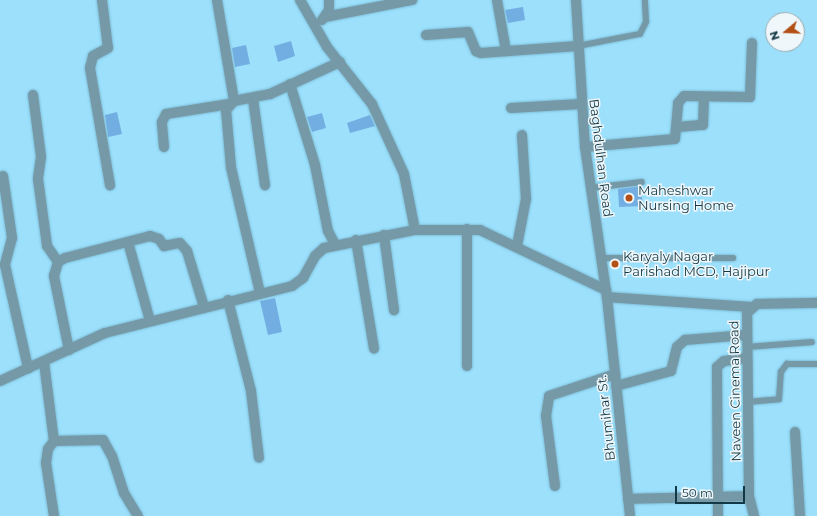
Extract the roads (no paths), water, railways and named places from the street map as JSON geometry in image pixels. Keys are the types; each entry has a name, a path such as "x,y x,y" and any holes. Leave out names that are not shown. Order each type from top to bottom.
{"street":[{"path":"102,0 108,48 93,56 90,68 110,185"},
{"path":"216,0 231,103 225,119 231,167 260,293"},
{"path":"300,0 315,28 372,104 388,136 411,198 415,230"},
{"path":"326,17 329,0"},
{"path":"315,28 326,17 412,0"},
{"path":"497,0 506,51"},
{"name":"Baghdulhan Road","path":"576,0 581,104 585,147 609,318"},
{"path":"426,35 468,32 476,51 506,51 578,46"},
{"path":"585,147 670,141 678,136 680,98 690,95 704,97 750,98 752,43"},
{"path":"164,147 162,122 166,114 253,99 340,62"},
{"path":"290,84 315,165 328,231 335,244"},
{"path":"33,95 41,157 38,179 47,246 58,262"},
{"path":"678,127 703,125 704,97"},
{"path":"253,99 265,185"},
{"path":"511,108 581,104"},
{"path":"517,246 526,199 522,135"},
{"path":"2,176 12,238 5,265 28,368"},
{"path":"467,229 467,366"},
{"path":"0,381 105,333 228,300 292,286 303,278 315,256 335,244 415,230 467,229 495,235 554,268 606,294 748,310 766,304 817,303"},
{"path":"384,235 394,310"},
{"path":"58,262 155,236 164,246 184,246 204,307"},
{"path":"356,240 374,349"},
{"path":"128,242 150,321"},
{"path":"58,262 54,276 69,350"},
{"path":"228,300 250,391 260,458"},
{"name":"Naveen Cinema Road","path":"748,310 746,358 749,496 754,516"},
{"name":"Bhumihar St.","path":"609,318 630,516"},
{"path":"616,386 671,371 677,348 685,340 746,335"},
{"path":"718,516 717,367 724,361 746,358"},
{"path":"44,362 54,441 48,449 46,463 54,516"},
{"path":"555,486 546,416 549,396 614,374"},
{"path":"795,432 800,516"},
{"path":"54,441 103,440 112,456 124,493 138,516"},
{"path":"628,499 749,496"}],"lane":[{"path":"578,46 640,34 646,22 645,0"},
{"path":"590,188 642,182"},
{"path":"601,258 733,258"},
{"path":"746,347 812,342"},
{"path":"747,402 779,399 781,372 788,364 817,364"}],"place":[{"name":"Maheshwar Nursing Home","path":"629,198"},
{"name":"Karyaly Nagar Parishad MCD, Hajipur","path":"615,264"}]}
